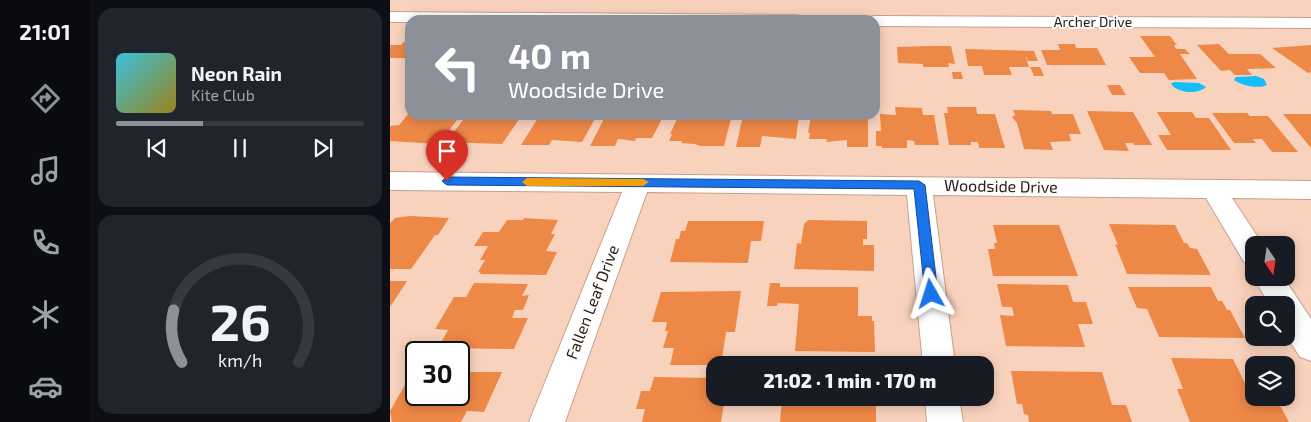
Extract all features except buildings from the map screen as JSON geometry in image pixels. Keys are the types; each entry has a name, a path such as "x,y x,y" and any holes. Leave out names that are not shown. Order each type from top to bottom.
{"street":[{"name":"Archer Drive","path":"880,21 1054,15 1311,23"},
{"path":"390,17 405,17"},
{"name":"Woodside Drive","path":"390,181 1311,190"},
{"name":"Fallen Leaf Drive","path":"547,422 638,182"},
{"path":"919,185 938,356"},
{"path":"1213,189 1245,240"},
{"path":"1295,321 1311,347"},
{"path":"943,406 945,422"}],"water":[{"path":"1256,76 1264,79 1267,85 1260,87 1250,86 1234,80 1236,77"},
{"path":"1174,82 1199,83 1206,87 1202,90 1188,92 1174,87 1171,84"}],"slow traffic":[{"path":"527,182 643,182"}],"route":[{"path":"447,181 919,185 931,294"}]}
